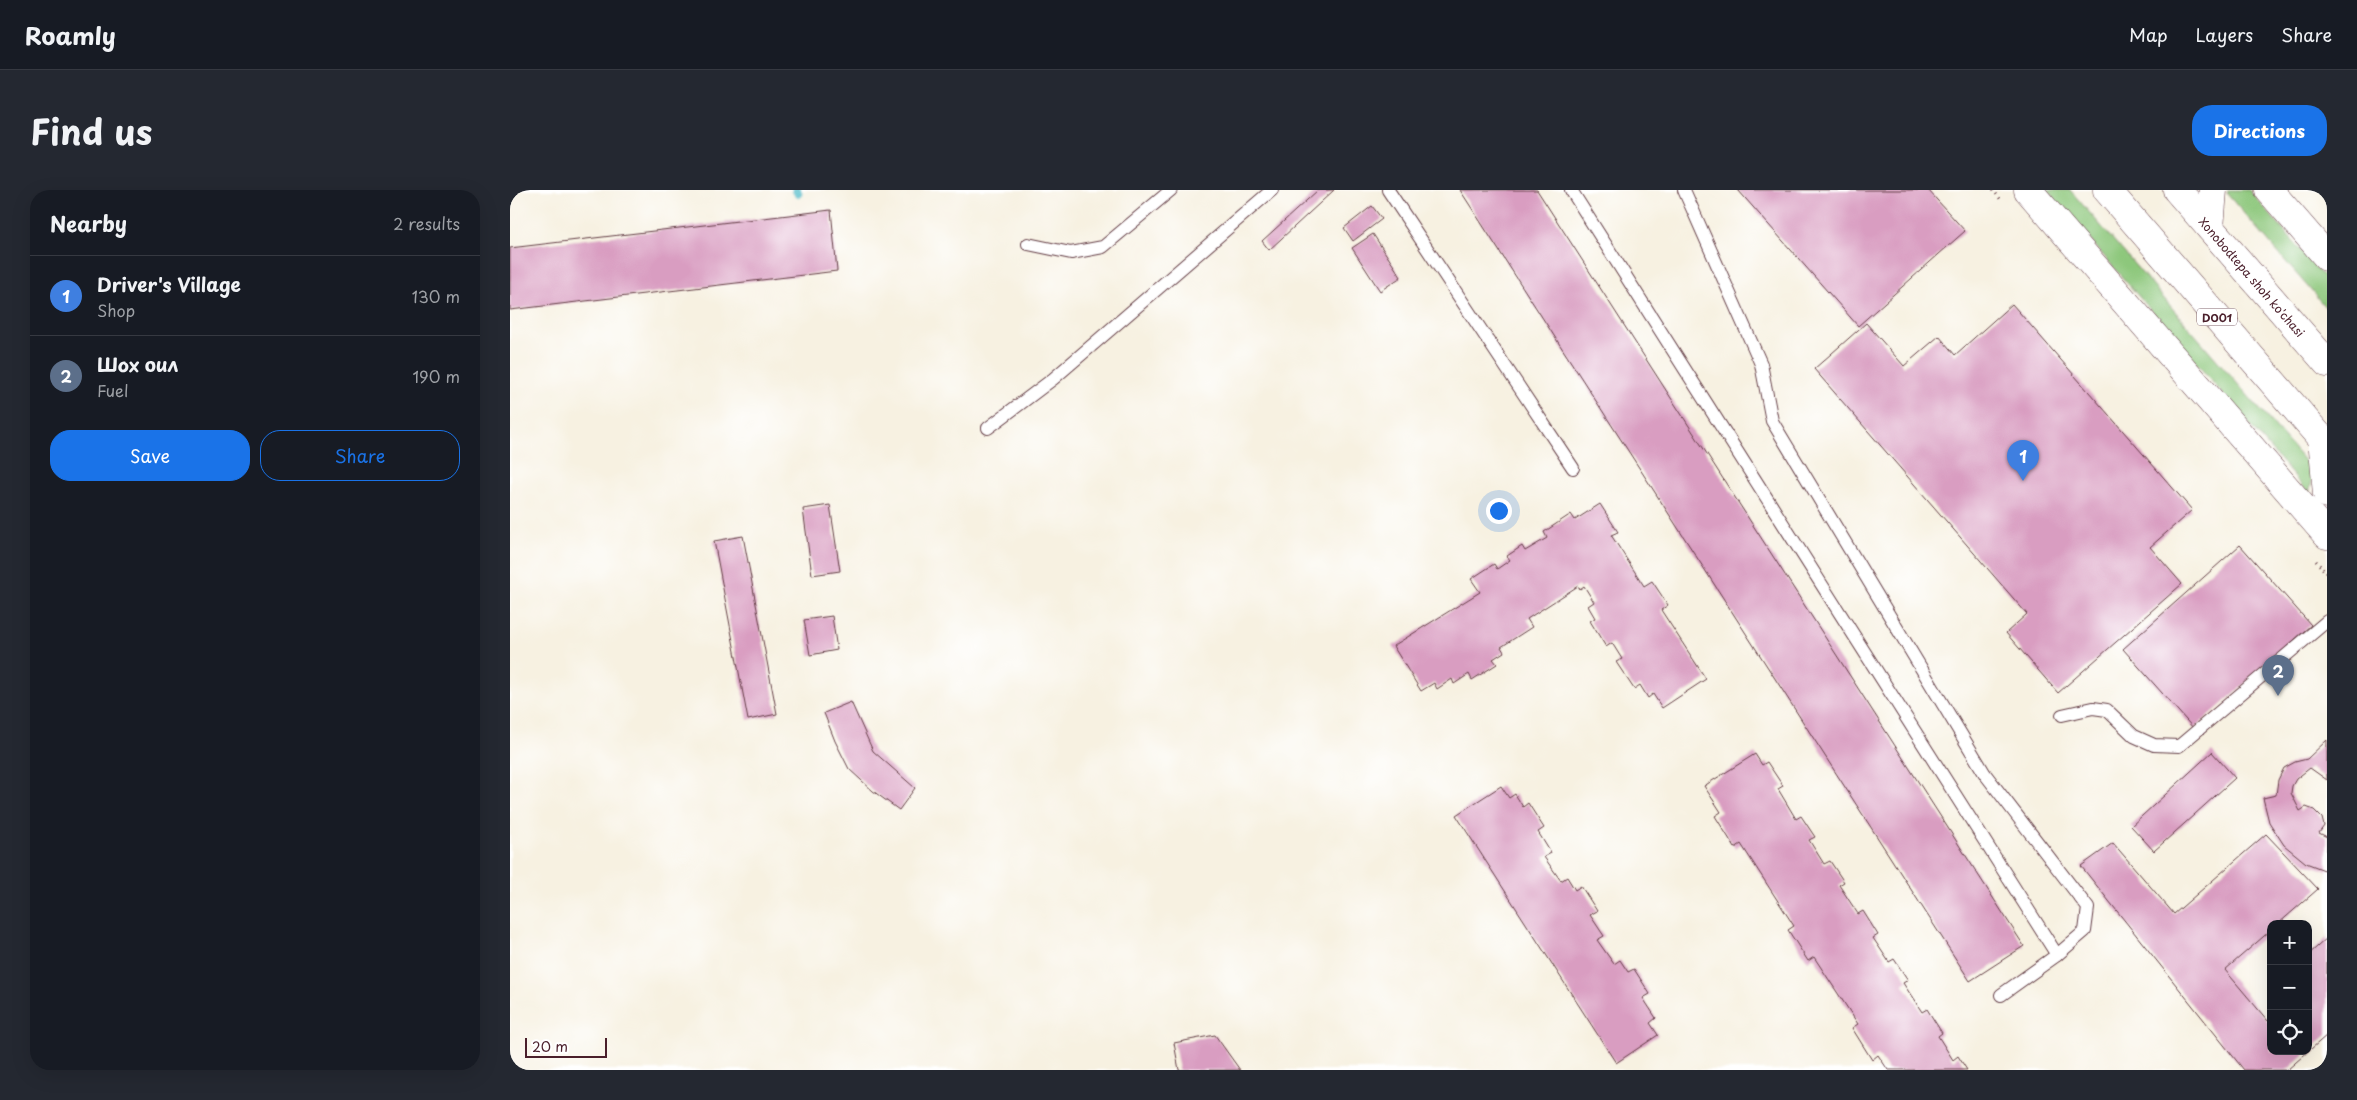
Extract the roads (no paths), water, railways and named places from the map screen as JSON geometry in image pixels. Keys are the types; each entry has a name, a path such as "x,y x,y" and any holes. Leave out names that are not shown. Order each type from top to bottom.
{"highway":[{"path":"2028,190 2327,535"},
{"name":"D001","path":"2107,190 2324,441"},
{"name":"Xonobodtepa shoh ko'chasi","path":"2177,190 2327,363"},
{"path":"2210,228 2213,190"},
{"path":"2269,190 2327,256"},
{"path":"2324,441 2327,494"}],"lane":[{"path":"1028,244 1071,253 1103,247 1171,190"},
{"path":"988,428 1053,379 1272,190"},
{"path":"1388,190 1573,468"},
{"path":"1571,190 2057,955"},
{"path":"1684,190 1762,364 1772,421 1985,774 2088,908 2085,931 2057,955 2001,995"},
{"path":"2062,715 2093,708 2107,710 2134,736 2154,745 2178,746 2327,621"}],"place":[{"name":"Driver's Village","path":"2023,481"},
{"name":"Шох оил","path":"2278,696"}]}
